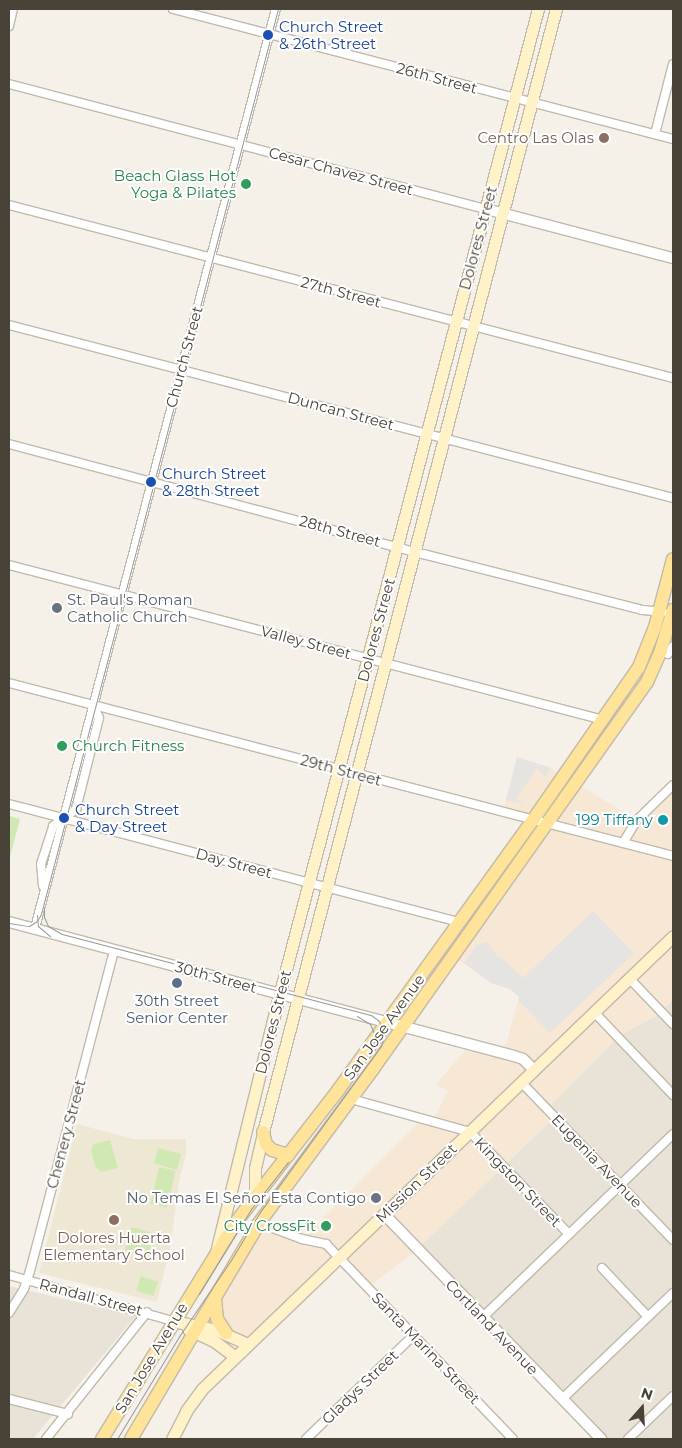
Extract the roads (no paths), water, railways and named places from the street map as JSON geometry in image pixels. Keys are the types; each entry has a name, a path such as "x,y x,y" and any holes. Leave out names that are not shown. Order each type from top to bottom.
{"main road":[{"name":"Dolores Street","path":"216,1252 280,994 538,9"},
{"name":"Dolores Street","path":"255,1197 255,1168 262,1132 556,9"},
{"name":"San Jose Avenue","path":"102,1439 216,1252 460,922 604,720 639,667 659,612 673,558"},
{"name":"San Jose Avenue","path":"131,1439 198,1330 259,1223 351,1099 647,682 661,650 673,611"},
{"name":"Mission Street","path":"172,1439 196,1396 235,1356 673,936"},
{"path":"254,1099 270,1104"},
{"path":"262,1132 266,1144 272,1150 288,1155"},
{"path":"249,1240 255,1197"},
{"path":"214,1299 217,1320 226,1334"},
{"name":"Randall Street","path":"173,1321 198,1330 226,1334 247,1344"},
{"name":"Randall Street","path":"198,1330 235,1356"}],"street":[{"path":"9,26 13,9"},
{"name":"26th Street","path":"173,9 673,139"},
{"name":"Church Street","path":"35,928 276,9"},
{"path":"655,134 673,64"},
{"name":"Cesar Chavez Street","path":"9,84 673,258"},
{"name":"27th Street","path":"9,205 673,378"},
{"name":"Duncan Street","path":"9,325 673,498"},
{"name":"28th Street","path":"9,444 398,547 659,612 673,611"},
{"name":"Valley Street","path":"9,565 604,720"},
{"path":"668,654 673,646"},
{"name":"29th Street","path":"9,683 673,856"},
{"path":"623,843 637,820 673,785"},
{"name":"Day Street","path":"9,804 460,922"},
{"name":"30th Street","path":"9,922 523,1059 534,1070"},
{"name":"Chenery Street","path":"9,1313 27,1280 114,950"},
{"path":"629,978 673,1024"},
{"path":"594,1012 673,1095"},
{"name":"Eugenia Avenue","path":"521,1082 673,1240"},
{"name":"Kingston Street","path":"351,1099 470,1132 568,1234"},
{"path":"483,1317 673,1135"},
{"name":"Cortland Avenue","path":"384,1214 601,1439"},
{"name":"Santa Marina Street","path":"259,1223 302,1239 326,1244 513,1439"},
{"path":"602,1268 648,1317"},
{"name":"Randall Street","path":"9,1276 147,1312 173,1321"},
{"path":"562,1399 673,1293"},
{"path":"46,1439 68,1414 147,1312"},
{"name":"Gladys Street","path":"306,1439 414,1335"},
{"path":"628,1439 673,1396"},
{"path":"9,1398 68,1414"}],"tram line":[{"path":"9,923 29,926 37,921 41,914 278,9"},
{"path":"44,908 44,917 48,926 62,934 371,1015 378,1020 385,1032 381,1046 260,1212 231,1260 180,1335 117,1439"},
{"path":"37,915 38,926 50,936"},
{"path":"357,1016 370,1024 375,1035 373,1045 367,1055"},
{"path":"199,1294 251,1209 288,1162"}],"place":[{"name":"Church Street & 26th Street","path":"268,35"},
{"name":"Centro Las Olas","path":"604,138"},
{"name":"Beach Glass Hot Yoga & Pilates","path":"246,184"},
{"name":"Church Street & 28th Street","path":"151,482"},
{"name":"St. Paul's Roman Catholic Church","path":"57,608"},
{"name":"Church Fitness","path":"62,746"},
{"name":"Church Street & Day Street","path":"64,818"},
{"name":"199 Tiffany","path":"663,820"},
{"name":"30th Street Senior Center","path":"177,983"},
{"name":"No Temas El Señor Esta Contigo","path":"376,1198"},
{"name":"Dolores Huerta Elementary School","path":"114,1220"},
{"name":"City CrossFit","path":"326,1226"}]}
